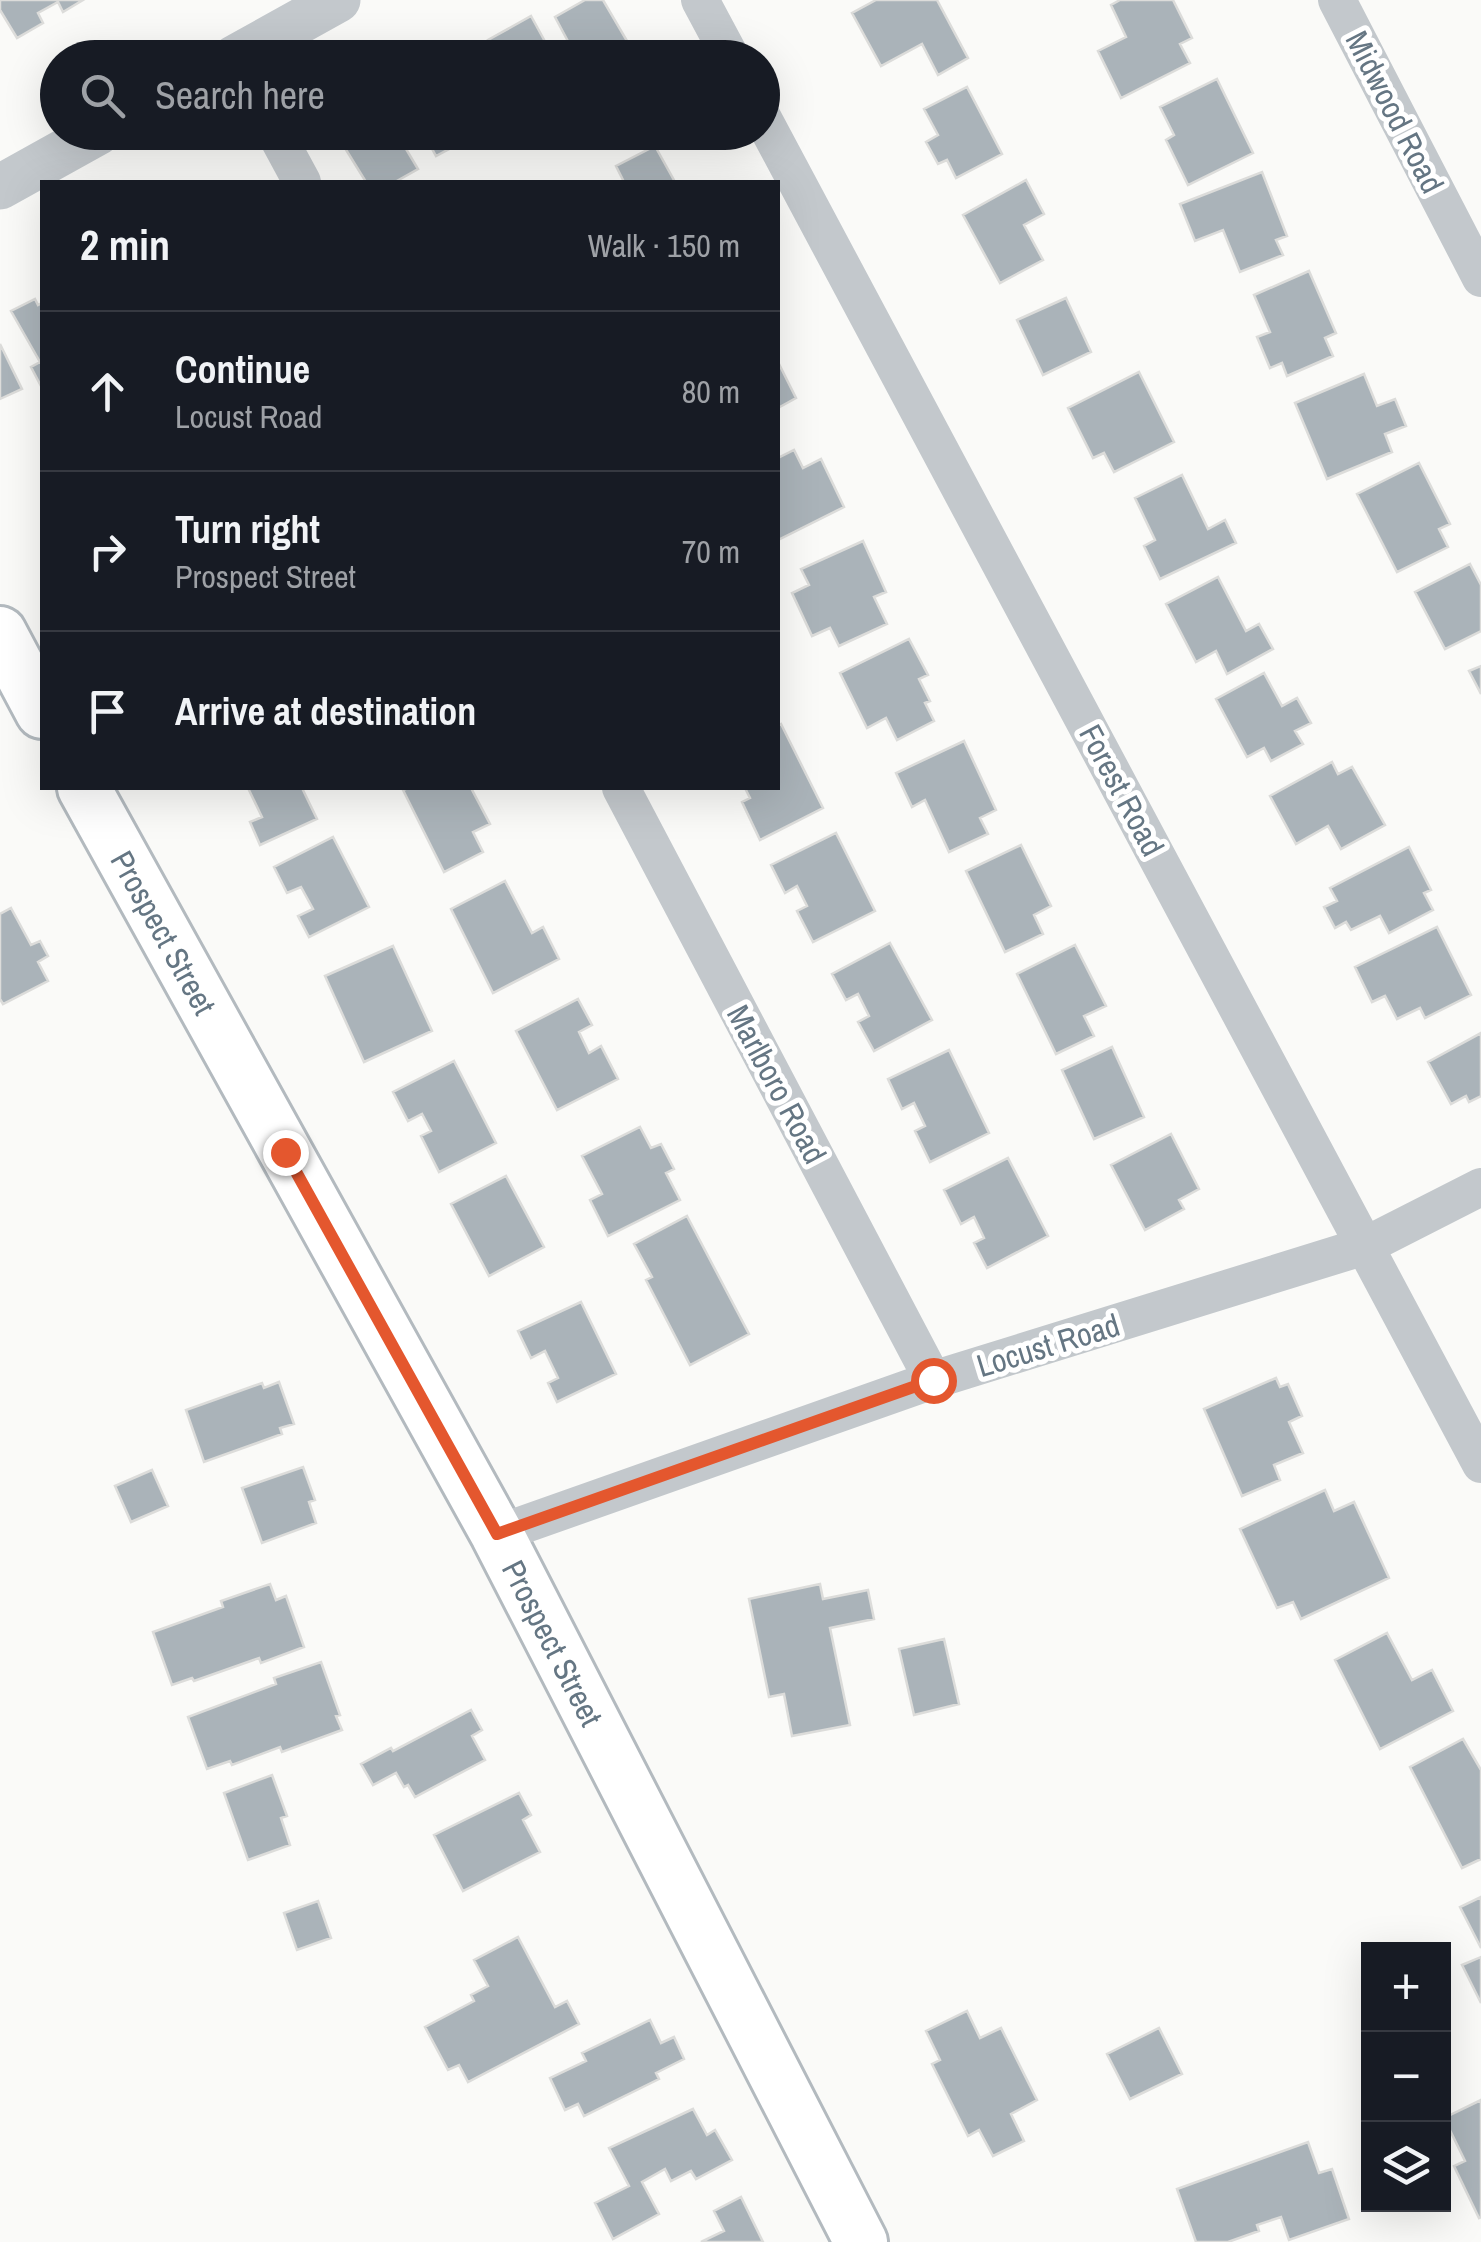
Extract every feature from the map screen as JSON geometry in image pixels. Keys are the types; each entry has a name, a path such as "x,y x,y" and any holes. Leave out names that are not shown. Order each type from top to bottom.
{"main road":[{"path":"0,633 40,708"},
{"name":"Prospect Street","path":"85,790 497,1534 862,2242"}],"street":[{"path":"266,40 338,0"},
{"path":"700,0 721,40"},
{"name":"Midwood Road","path":"1337,0 1481,278"},
{"path":"0,187 67,150"},
{"path":"285,150 301,180"},
{"name":"Forest Road","path":"780,150 1481,1464"},
{"name":"Marlboro Road","path":"621,790 933,1380"},
{"name":"Locust Road","path":"497,1534 933,1380 1364,1246 1481,1187"}],"building":[{"path":"0,0 83,0 63,12 58,2 38,13 43,23 17,38 0,10"},
{"path":"585,0 603,0 626,40 567,40 555,17"},
{"path":"876,0 937,0 968,58 938,75 922,44 881,66 852,13"},
{"path":"1120,0 1173,0 1192,38 1180,44 1190,63 1121,98 1098,51 1126,37 1111,5"},
{"path":"531,16 544,40 488,40"},
{"path":"1217,79 1253,153 1188,185 1166,140 1174,135 1160,107"},
{"path":"967,87 1002,154 956,178 947,160 938,164 926,142 938,135 924,109"},
{"path":"346,150 407,150 418,169 399,180 365,180"},
{"path":"647,150 657,150 674,180 623,180 616,166"},
{"path":"1262,172 1287,236 1276,240 1283,255 1240,272 1223,230 1195,241 1180,204"},
{"path":"1026,180 1044,214 1024,225 1043,260 1000,283 963,215"},
{"path":"1309,271 1336,333 1325,338 1333,356 1287,376 1282,363 1270,368 1257,337 1270,332 1254,295"},
{"path":"1066,298 1091,352 1043,375 1017,320"},
{"path":"35,299 40,304 40,362 11,311"},
{"path":"0,344 22,389 0,399"},
{"path":"40,362 40,384 31,367"},
{"path":"780,366 796,398 780,407"},
{"path":"1139,372 1174,442 1114,472 1104,453 1093,458 1068,408"},
{"path":"1364,374 1377,406 1395,399 1406,426 1385,434 1392,452 1327,479 1295,403"},
{"path":"794,450 803,468 821,459 844,507 780,539 780,457"},
{"path":"1419,463 1450,524 1439,529 1448,547 1397,572 1357,494"},
{"path":"1182,475 1208,529 1225,520 1236,543 1160,579 1144,546 1155,540 1135,498"},
{"path":"863,541 886,592 874,597 887,624 839,646 830,628 812,636 792,593 809,585 801,569"},
{"path":"1470,564 1481,585 1481,631 1445,649 1415,592"},
{"path":"1218,577 1246,631 1259,624 1273,649 1227,674 1216,651 1196,662 1166,604"},
{"path":"909,639 928,675 919,679 934,721 897,740 886,718 867,728 840,673"},
{"path":"1481,666 1481,694 1469,671"},
{"path":"1264,673 1282,706 1297,698 1311,723 1295,731 1303,744 1271,761 1264,748 1247,757 1216,699"},
{"path":"780,725 823,808 760,840 742,802 750,798 746,790 780,790"},
{"path":"964,741 996,810 980,818 988,834 949,852 925,800 912,807 896,773"},
{"path":"1332,762 1338,774 1352,767 1385,825 1341,849 1328,826 1296,844 1270,796"},
{"path":"249,790 303,790 317,819 260,845 250,822 262,817"},
{"path":"403,790 472,790 490,824 473,832 483,852 444,872"},
{"path":"836,833 875,911 813,942 797,911 807,906 797,886 785,893 771,865"},
{"path":"333,837 369,907 309,937 298,916 313,909 301,887 287,893 274,867"},
{"path":"1021,845 1051,906 1034,915 1043,934 1005,952 966,871"},
{"path":"1409,847 1431,890 1424,893 1433,910 1389,933 1380,916 1351,930 1346,922 1335,928 1324,907 1337,901 1330,888"},
{"path":"505,881 532,933 543,927 559,959 493,993 451,909"},
{"path":"11,908 31,945 40,941 48,956 38,962 48,981 3,1004 0,914"},
{"path":"1437,927 1471,995 1425,1018 1420,1008 1397,1019 1385,996 1372,1002 1355,967"},
{"path":"890,943 932,1020 874,1051 858,1022 869,1016 858,994 846,1000 832,974"},
{"path":"1075,945 1106,1006 1084,1016 1094,1036 1056,1054 1017,974"},
{"path":"393,946 432,1031 364,1062 325,976"},
{"path":"578,999 592,1025 579,1032 589,1053 601,1046 618,1079 557,1110 516,1031"},
{"path":"1481,1033 1481,1096 1469,1102 1466,1096 1451,1104 1428,1062"},
{"path":"1112,1047 1144,1117 1094,1139 1062,1070"},
{"path":"949,1050 989,1133 930,1162 915,1131 925,1126 914,1103 902,1109 888,1079"},
{"path":"454,1061 496,1143 439,1172 421,1136 431,1131 422,1114 408,1121 393,1092"},
{"path":"640,1127 651,1148 661,1144 674,1169 666,1173 680,1200 608,1236 590,1200 602,1194 582,1156"},
{"path":"1171,1134 1199,1189 1179,1200 1184,1209 1145,1230 1111,1165"},
{"path":"1008,1158 1048,1236 987,1268 974,1243 984,1238 974,1217 961,1224 944,1190"},
{"path":"506,1176 544,1247 489,1276 451,1204"},
{"path":"687,1216 749,1334 690,1365 646,1280 652,1277 634,1244"},
{"path":"581,1302 616,1374 557,1402 548,1383 558,1378 545,1351 531,1358 518,1331"},
{"path":"1276,1378 1280,1387 1288,1384 1302,1416 1289,1422 1303,1453 1274,1465 1280,1480 1242,1496 1204,1409"},
{"path":"279,1382 294,1424 280,1428 282,1434 204,1462 186,1410 262,1383 264,1388"},
{"path":"303,1467 315,1500 309,1502 316,1523 262,1543 242,1488"},
{"path":"152,1470 168,1506 131,1522 115,1486"},
{"path":"1325,1490 1334,1511 1354,1502 1389,1578 1301,1619 1293,1602 1277,1608 1240,1529"},
{"path":"270,1584 276,1600 286,1596 304,1647 261,1663 259,1658 172,1685 153,1632 223,1607 221,1601"},
{"path":"820,1584 823,1599 868,1590 874,1619 830,1628 850,1725 792,1736 784,1694 769,1697 749,1599"},
{"path":"1387,1633 1412,1680 1432,1670 1453,1711 1380,1749 1335,1660"},
{"path":"944,1639 959,1704 914,1715 899,1649"},
{"path":"321,1662 342,1730 282,1752 280,1747 232,1765 230,1761 207,1769 188,1717 276,1684 274,1678"},
{"path":"471,1710 482,1730 472,1736 485,1760 415,1797 396,1773 373,1785 361,1764"},
{"path":"1463,1739 1481,1770 1481,1859 1462,1868 1410,1767"},
{"path":"272,1775 287,1816 281,1818 290,1845 248,1860 224,1793"},
{"path":"519,1793 531,1815 523,1820 540,1852 463,1891 434,1835"},
{"path":"1481,1897 1481,1948 1460,1907"},
{"path":"318,1901 331,1938 297,1950 284,1913"},
{"path":"518,1937 555,2007 567,2001 579,2024 468,2082 459,2065 448,2070 425,2027 474,2001 471,1995 488,1986 474,1960"},
{"path":"1481,1957 1481,2003 1462,1965"},
{"path":"967,2011 980,2038 1001,2028 1037,2100 1011,2114 1024,2141 993,2156 979,2130 968,2136 932,2064 940,2060 926,2031"},
{"path":"650,2020 661,2043 674,2037 684,2059 656,2073 659,2079 584,2116 578,2104 565,2110 550,2078 586,2061 582,2053"},
{"path":"1159,2028 1182,2074 1130,2099 1107,2054"},
{"path":"1481,2100 1479,2218 1454,2166 1465,2161 1451,2132 1451,2115"},
{"path":"693,2109 707,2135 715,2130 732,2160 696,2179 691,2171 671,2181 665,2169 642,2182 659,2214 613,2239 595,2203 629,2186 609,2148"},
{"path":"1308,2142 1319,2173 1332,2169 1349,2219 1289,2240 1281,2217 1257,2225 1259,2231 1228,2242 1196,2242 1177,2189"},
{"path":"741,2197 763,2242 701,2242 724,2231 714,2211"}],"route":[{"path":"285,1152 497,1534 933,1380"}]}
